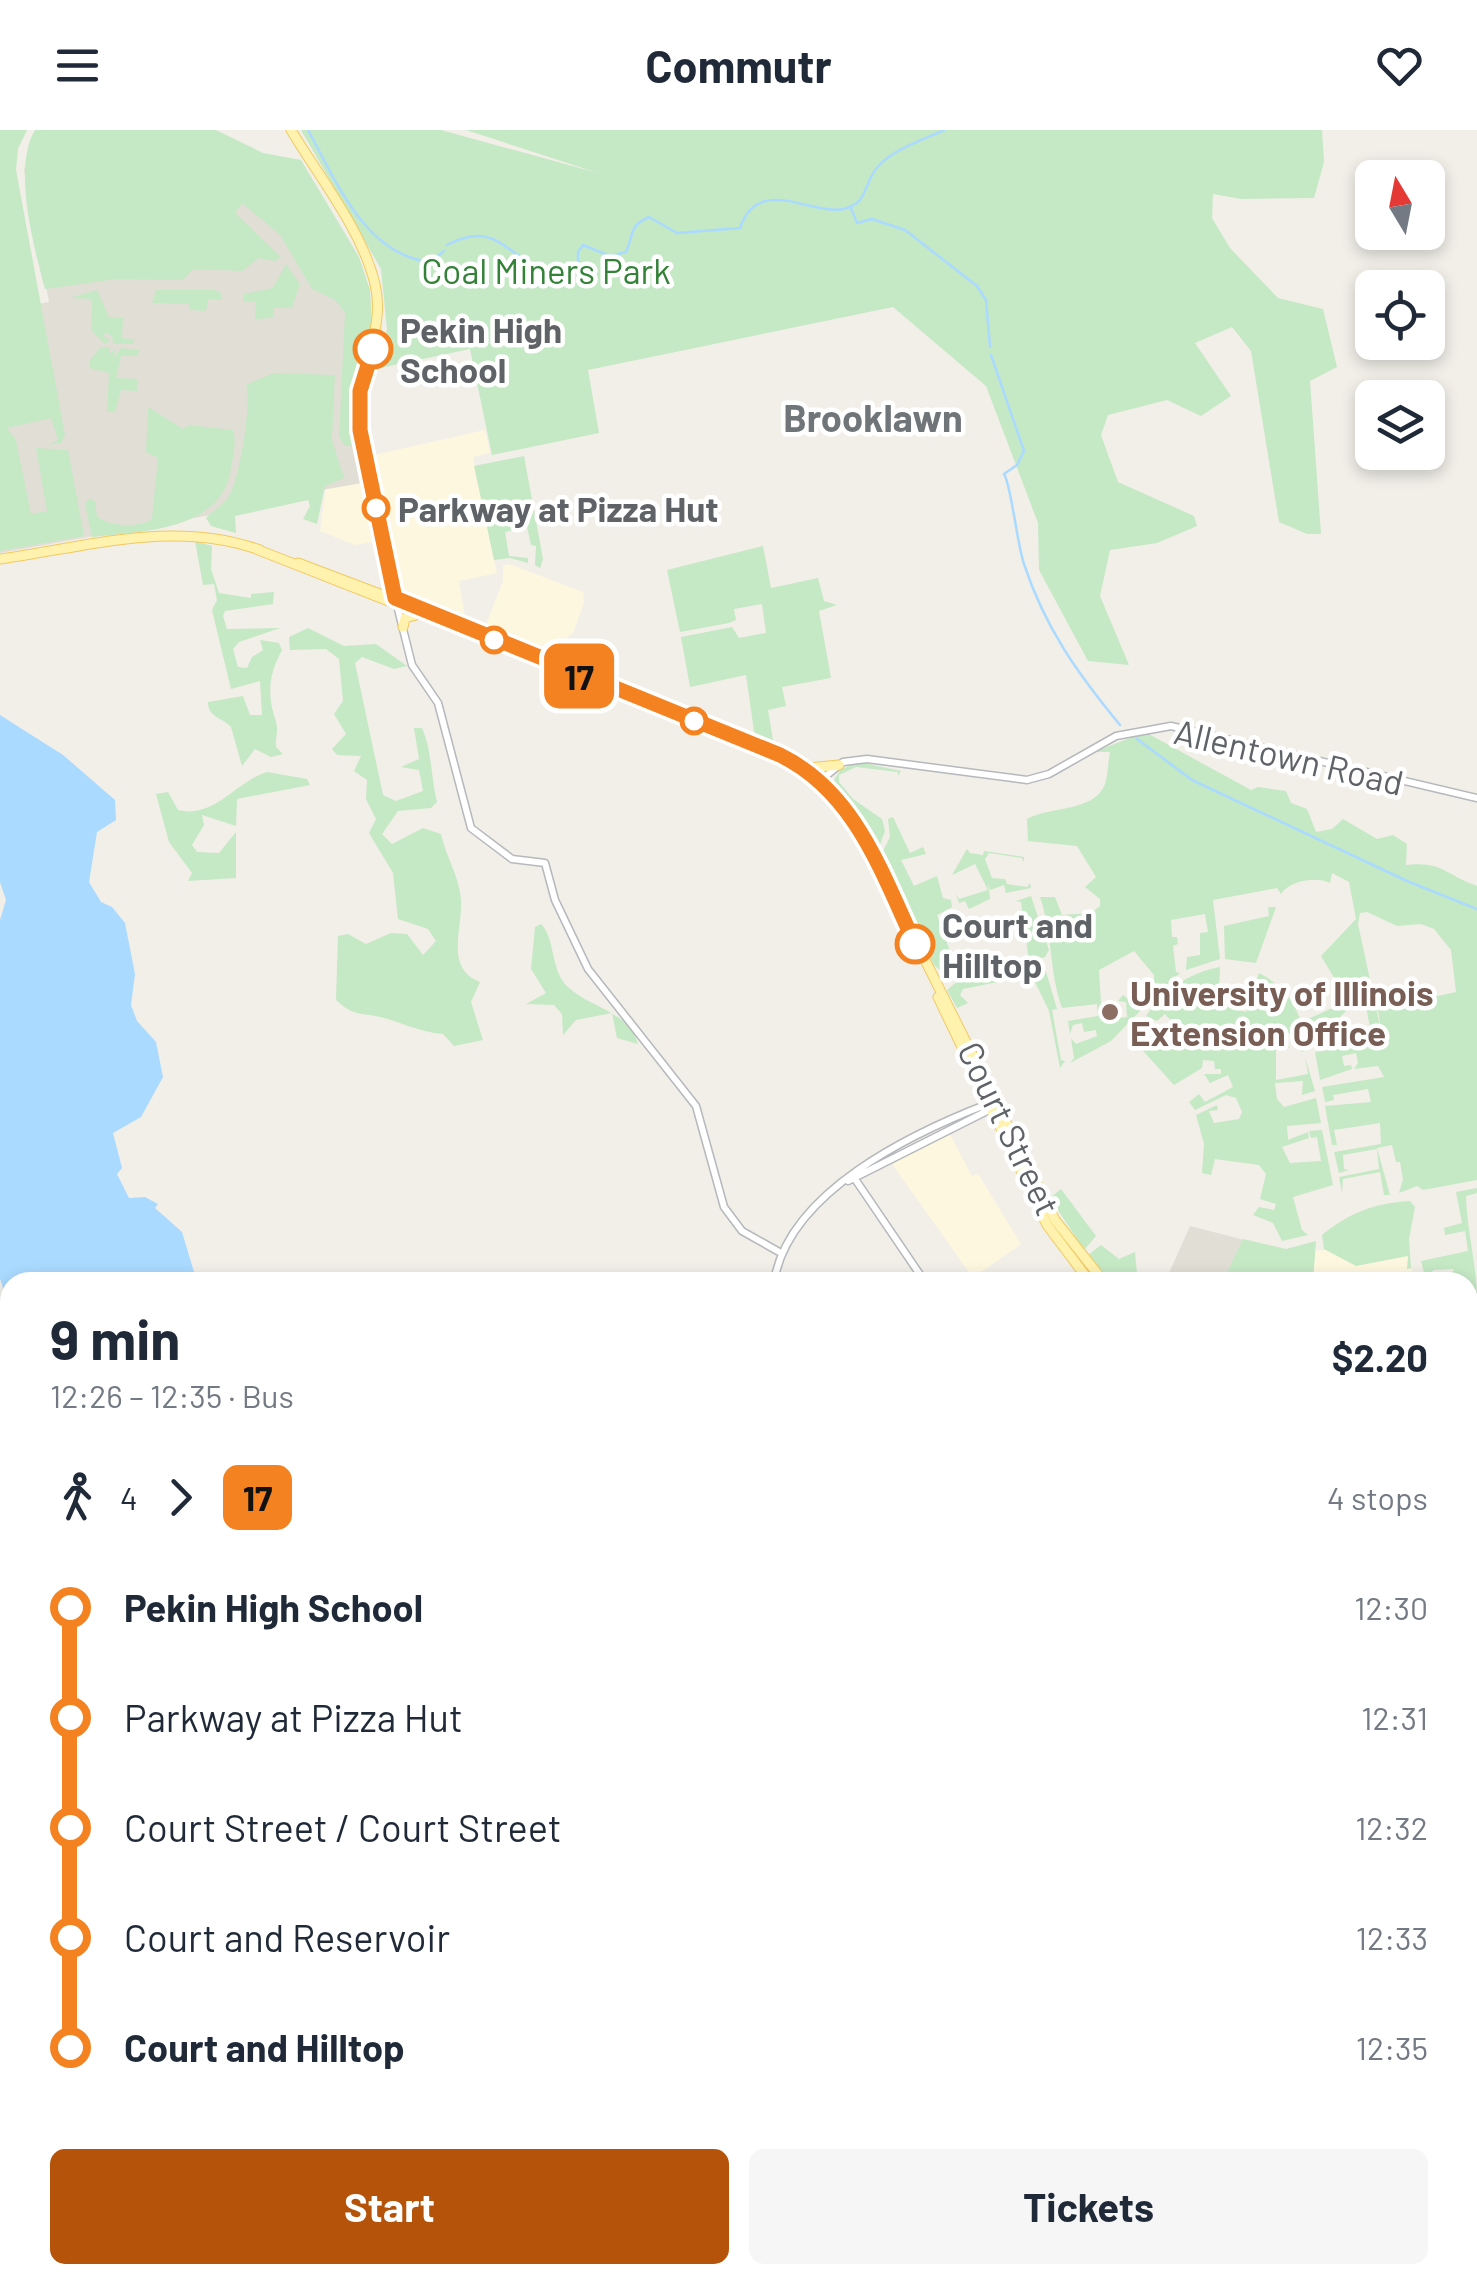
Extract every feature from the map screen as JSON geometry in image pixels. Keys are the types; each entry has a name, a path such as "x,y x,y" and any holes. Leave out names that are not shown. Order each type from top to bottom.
{"main road":[{"path":"291,130 365,257 377,292 377,332 359,412 394,602"},
{"name":"Court Street","path":"0,559 174,533 217,537 368,588 394,602"},
{"name":"Court Street","path":"256,549 803,767 821,780 855,821 1047,1225 1082,1272"},
{"path":"368,588 380,586 388,573"},
{"path":"388,573 416,611 405,618 403,627"},
{"path":"803,767 839,765"},
{"name":"Court Street","path":"926,967 957,1018 1055,1220 1072,1248 1095,1272"}],"street":[{"path":"394,602 413,668 438,703 472,830 512,859 545,863 554,900 591,974 696,1106 724,1208 754,1240 781,1253"},
{"path":"394,602 406,641"},
{"name":"Allentown Road","path":"839,765 867,759 1027,780 1049,774 1116,736 1171,726 1477,798"},
{"path":"821,780 839,765"},
{"path":"776,1272 781,1253 800,1220 830,1191 991,1106"},
{"path":"854,1177 918,1272"}],"shaded area":[{"path":"38,130 212,130 361,267 351,403 362,483 299,494 299,499 0,553 0,311 49,302 24,170"},
{"path":"485,430 490,453 473,457 497,573 459,581 466,623 404,592 385,525 374,455"},
{"path":"361,480 372,542 355,545 320,531 326,487"},
{"path":"509,564 583,592 584,603 573,633 545,654 484,630 503,581 503,566"},
{"path":"949,1133 972,1176 978,1174 1021,1244 981,1272 969,1272 892,1164"},
{"path":"1190,1226 1276,1248 1265,1272 1169,1272"},
{"path":"1312,1251 1409,1256 1412,1272 1312,1272"}],"green space":[{"path":"0,130 27,130 18,149 16,170 65,435 61,443 48,445 58,440 51,418 7,428 16,440 31,514 47,511 36,448 68,450 84,536 0,551"},
{"path":"35,130 216,130 263,153 301,160 359,257 370,290 372,324 353,398 355,446 345,446 339,436 345,312 335,300 312,289 280,235 242,203 235,213 281,257 275,261 259,258 242,271 193,269 183,280 117,279 45,289 25,186 28,146"},
{"name":"Coal Miners Park","path":"301,130 441,130 598,173 466,130 1322,130 1324,162 1314,198 1241,199 1213,194 1212,218 1230,248 1278,298 1323,309 1337,367 1310,381 1321,534 1307,534 1279,522 1251,351 1232,327 1195,343 1231,396 1201,416 1167,400 1108,415 1101,435 1118,482 1194,516 1197,526 1157,543 1110,550 1100,596 1129,665 1088,661 1039,570 1038,523 986,386 893,307 588,370 599,433 492,455 470,349 380,368 387,329 381,269"},
{"path":"286,264 300,284 292,308 274,308 273,318 255,319 256,302 243,301 244,294 273,288"},
{"path":"97,290 109,317 123,318 122,338 134,339 134,344 113,344 112,336 106,333 103,336 110,340 105,344 91,330 92,299 69,298"},
{"path":"156,290 215,290 221,293 221,300 208,299 205,317 205,311 190,310 189,304 152,303"},
{"path":"101,347 110,347 110,354 116,348 113,359 121,348 139,350 138,356 121,356 116,378 138,379 137,391 121,390 115,412 107,412 109,373 89,368 90,360"},
{"path":"273,373 335,375 332,440 344,478 325,486 317,524 303,519 310,506 308,500 235,516 236,533 211,526 206,518 229,496 241,457 246,385"},
{"path":"148,407 183,429 189,425 233,430 234,453 225,489 213,505 178,524 92,537 85,504 88,499 95,501 97,516 102,520 132,525 152,519 158,458 146,452"},
{"path":"524,456 543,559 540,568 535,565 536,546 531,545 527,527 505,532 509,556 528,558 528,563 510,558 494,560 474,466"},
{"path":"195,541 212,546 211,569 219,593 251,598 251,594 274,592 273,604 225,611 223,616 227,629 280,628 239,642 233,649 238,667 247,668 252,657 263,650 260,640 279,643 282,650 270,694 277,725 276,747 283,754 271,757 255,749 242,766 231,727 209,707 208,702 243,696 250,715 262,715 260,681 231,689 212,610 217,600 214,584 203,585"},
{"path":"763,546 771,588 818,578 824,601 837,605 819,611 831,678 782,687 786,706 768,710 774,746 755,738 746,675 690,687 681,637 732,627 739,638 766,633 762,604 734,609 736,620 729,623 680,632 667,570"},
{"path":"308,628 344,646 376,644 407,666 394,669 362,657 355,663 383,795 396,801 423,791 419,770 401,767 419,759 414,728 422,728 437,802 431,808 398,811 382,834 392,844 423,828 441,834 461,899 459,957 469,976 480,982 471,1002 483,1040 454,1046 443,1034 357,1013 336,1000 338,936 348,934 366,944 391,933 407,934 423,955 436,941 428,929 398,919 393,873 369,833 376,819 366,799 367,780 354,771 361,756 337,755 332,749 346,734 334,714 343,701 339,659 326,649 290,650 289,637"},
{"path":"1145,732 1251,790 1258,787 1286,791 1291,803 1307,809 1316,832 1332,829 1343,819 1377,839 1393,835 1407,844 1406,865 1436,867 1477,886 1477,1180 1423,1190 1417,1186 1399,1193 1403,1179 1392,1145 1377,1148 1390,1195 1384,1195 1380,1172 1343,1179 1342,1193 1339,1177 1379,1169 1377,1149 1343,1155 1344,1169 1349,1170 1339,1173 1334,1152 1381,1144 1380,1123 1334,1130 1337,1145 1332,1145 1325,1106 1371,1102 1368,1089 1333,1095 1334,1100 1325,1102 1322,1087 1384,1077 1378,1066 1354,1069 1358,1063 1356,1053 1342,1056 1344,1066 1351,1065 1352,1069 1320,1080 1315,1052 1373,1044 1366,1006 1347,1010 1338,1019 1319,1018 1311,1024 1308,1019 1348,1001 1321,956 1356,919 1349,882 1332,873 1330,883 1304,881 1290,885 1281,894 1277,888 1213,900 1220,959 1186,970 1187,957 1200,955 1200,933 1208,932 1205,914 1171,920 1172,937 1177,937 1178,944 1173,946 1176,972 1180,973 1146,1003 1139,998 1154,983 1154,975 1134,951 1099,970 1102,1020 1127,1017 1126,1002 1118,1001 1123,995 1142,1009 1111,1041 1070,1063 1074,1058 1071,1038 1076,1044 1097,1036 1096,1030 1084,1032 1082,1023 1073,1025 1070,1034 1068,1021 1098,1016 1097,1004 1062,1008 1040,897 1055,897 1062,915 1091,913 1100,906 1100,899 1085,887 1096,877 1077,846 1028,841 1027,819 1082,804 1100,793 1110,752 1094,752","holes":["1367,912 1397,926 1421,924 1434,929 1451,950 1456,992 1378,1009 1381,1031 1358,924 1360,913"]},
{"path":"859,762 901,771 898,776 898,772 856,767 839,775 839,782 853,799 882,819 885,831 878,850 834,780 841,769"},
{"path":"267,772 307,779 310,785 237,799 236,826 202,815 204,825 192,845 197,852 219,853 236,832 236,878 188,881 192,873 169,842 156,794 168,792 178,810 203,809"},
{"path":"893,817 910,853 923,847 926,854 901,860 914,886 937,876 943,898 951,900 952,907 937,915 957,971 942,972 934,965 880,857 890,837 888,819"},
{"path":"967,849 983,855 984,851 1024,857 1024,862 1022,858 989,853 985,859 992,878 1027,887 1030,883 1031,888 1006,893 1004,885 990,890 988,882 990,899 969,909 965,901 959,903 956,894 959,899 988,890 975,864 952,875"},
{"path":"1031,896 1049,950 1045,957 1029,961 1021,902 1016,901"},
{"path":"1268,907 1276,907 1256,963 1225,959 1224,926 1269,916"},
{"path":"541,924 562,980 577,994 611,1013 576,1020 563,1035 562,1014 554,1005 526,1004 546,993 531,969 535,927"},
{"path":"1044,965 1057,1009 1052,1010 1061,1060 1065,1061 1060,1068 1049,1011 1034,980 1038,974 963,989 960,995 968,1003 957,1008 947,990 959,980"},
{"path":"1220,967 1219,995 1225,1006 1246,1012 1259,973 1287,995 1302,1026 1306,1050 1301,1052 1300,1032 1286,1034 1289,1048 1276,1050 1276,1080 1308,1074 1305,1057 1315,1091 1302,1095 1303,1081 1275,1083 1277,1099 1284,1107 1316,1098 1321,1123 1287,1126 1288,1140 1308,1132 1309,1138 1282,1147 1290,1163 1321,1161 1317,1137 1311,1138 1309,1131 1322,1130 1333,1185 1293,1197 1302,1230 1308,1235 1282,1241 1273,1223 1253,1215 1259,1207 1274,1210 1276,1204 1260,1199 1266,1174 1259,1165 1215,1159 1211,1175 1202,1173 1204,1144 1196,1115 1217,1105 1218,1110 1209,1111 1214,1123 1239,1119 1242,1112 1236,1098 1226,1095 1195,1110 1189,1102 1199,1094 1205,1102 1233,1087 1228,1075 1210,1083 1204,1074 1221,1074 1221,1069 1215,1069 1214,1061 1203,1060 1202,1068 1174,1085 1135,1042 1141,1037 1153,1043 1174,1024 1165,1014 1157,1021 1146,1016 1161,998 1188,978"},
{"path":"612,1014 626,1024 638,1044 617,1038"},
{"path":"1477,1188 1477,1193 1466,1196 1475,1272 1424,1272 1421,1261 1468,1251 1465,1231 1445,1235 1444,1228 1462,1223 1456,1192"},
{"path":"1061,1189 1096,1236 1084,1250 1050,1198"},
{"path":"1410,1201 1415,1207 1409,1239 1411,1268 1407,1269 1408,1256 1356,1266 1324,1249 1322,1235 1342,1221 1363,1210"},
{"path":"1243,1239 1286,1249 1316,1241 1314,1272 1227,1272"},
{"path":"1101,1245 1119,1259 1135,1252 1137,1272 1102,1272 1088,1255"}],"water":[{"path":"0,715 63,755 115,800 116,820 97,832 89,882 101,902 112,907 125,923 135,974 131,1005 137,1021 156,1042 163,1077 141,1117 113,1133 122,1168 117,1174 129,1198 145,1197 158,1204 155,1208 182,1232 194,1272 0,1272 0,920 6,900 0,882"}],"waterway":[{"path":"308,130 342,192 370,231 407,256 430,262 444,251"},
{"path":"578,266 578,252 583,245 610,256 626,252 635,228 649,217 677,233 740,228 748,212 759,203 772,200 831,210 851,207 860,200 885,159 944,130"},
{"path":"851,208 857,223 872,219 905,230 977,286 986,300 990,347"},
{"path":"447,245 463,238 487,237 541,269 574,270"},
{"path":"991,355 1024,451 1017,465 1004,474 1032,587 1064,649 1120,725"},
{"path":"1137,739 1192,780 1407,881 1477,909"}],"bus line":[{"name":"17","path":"373,349 360,391 360,430 395,598 522,654 780,755 808,770 850,813 915,944"}],"place":[{"name":"Pekin High School","path":"373,349"},
{"name":"Parkway at Pizza Hut","path":"376,508"},
{"name":"Court and Hilltop","path":"915,944"},
{"name":"University of Illinois Extension Office","path":"1110,1012"}],"district":[{"name":"Brooklawn","path":"873,417"}]}
